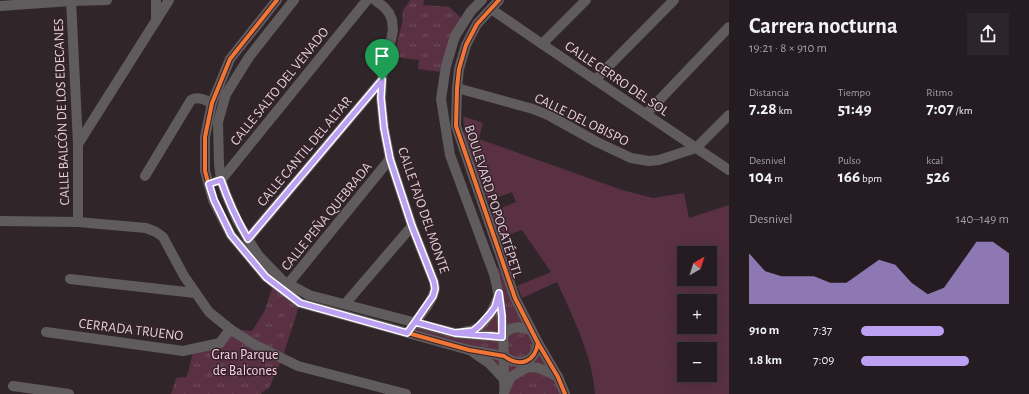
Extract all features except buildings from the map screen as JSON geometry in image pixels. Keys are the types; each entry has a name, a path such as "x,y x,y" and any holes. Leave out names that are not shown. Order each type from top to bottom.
{"street":[{"path":"0,6 71,0 106,0"},
{"name":"CALLE BALCÓN DE LOS EDECANES","path":"71,0 78,144 78,222"},
{"path":"156,0 156,21"},
{"path":"78,144 169,0"},
{"path":"277,0 230,59 212,103 205,137 206,171 209,184 214,200 231,235 266,277 286,287 309,295 455,333 502,337 509,329 522,327 532,330"},
{"path":"294,0 249,57 226,94 218,122 221,180 237,220 258,255 300,303 469,350 504,356 517,362 525,362 532,357 537,350 538,343"},
{"name":"CALLE SALTO DEL VENADO","path":"221,180 367,0"},
{"name":"CALLE TAJO DEL MONTE","path":"375,0 389,13 392,20 393,30 383,65 381,98 384,128 390,159 412,226 434,282 435,289 433,296 407,333"},
{"name":"BOULEVARD POPOCATÉPETL","path":"482,0 471,11 455,36 446,66 441,99 450,155 494,274 499,293 502,316 504,392"},
{"name":"BOULEVARD POPOCATÉPETL","path":"499,0 478,22 466,45 459,69 456,126 515,298 538,343 558,377 565,394"},
{"path":"542,44 586,0"},
{"path":"595,80 674,0"},
{"name":"CALLE CERRO DEL SOL","path":"491,9 729,170"},
{"path":"468,15 478,22"},
{"path":"646,114 729,27"},
{"name":"CALLE CANTIL DEL ALTAR","path":"248,239 382,80"},
{"name":"CALLE DEL OBISPO","path":"457,88 532,108 631,158 649,161 659,160 696,148"},
{"path":"146,176 191,100 198,98 212,103"},
{"path":"696,148 729,115"},
{"name":"CALLE PEÑA QUEBRADA","path":"286,287 390,159"},
{"path":"209,184 221,180"},
{"path":"0,220 78,222 146,228 156,232 163,237 184,276 209,312 230,329 255,345 298,366 406,394"},
{"path":"345,304 412,226"},
{"path":"70,279 195,293"},
{"path":"455,333 473,331 485,321 495,307 499,293"},
{"name":"CERRADA TRUENO","path":"46,332 183,351 220,343 230,329"},
{"path":"469,350 490,364 504,379"},
{"path":"504,392 511,378 521,370 527,368 539,368 558,377"},
{"path":"13,386 69,394"}],"green space":[{"path":"410,0 424,0 423,5 449,7 468,24 452,54 449,73 418,69 419,60 394,57 402,24 402,12"},
{"path":"463,116 483,123 479,139 622,190 653,198 684,193 689,218 729,205 729,394 595,394 590,366 581,336 557,282 522,298 517,286 551,272 522,230 500,238 491,212 516,202 512,192 488,201 466,150"},
{"path":"497,266 511,289 565,394 504,394 504,389 485,359 409,332 417,324 473,331 500,293"},
{"name":"Gran Parque de Balcones","path":"274,283 300,303 282,359 269,388 261,394 171,394 176,378 187,377 194,348 220,343 230,329 252,331 264,312"}],"cycle path":[{"path":"277,0 230,59 212,103 205,137 205,171 213,200 231,235 266,277 300,303 469,350 504,356 516,362 530,359 534,355 538,343"},
{"path":"499,0 477,24 466,45 459,69 456,126 515,298 538,343 558,377 565,394"}],"route":[{"path":"382,80 248,239 237,220 221,180 209,184 214,200 231,235 253,263 266,277 300,303 407,333 415,322 455,333 502,337 502,316 499,293 495,307 485,321 473,331 455,333 439,329 415,322 427,306 435,289 434,282 412,226 390,159 384,128 381,98 382,80"}]}
